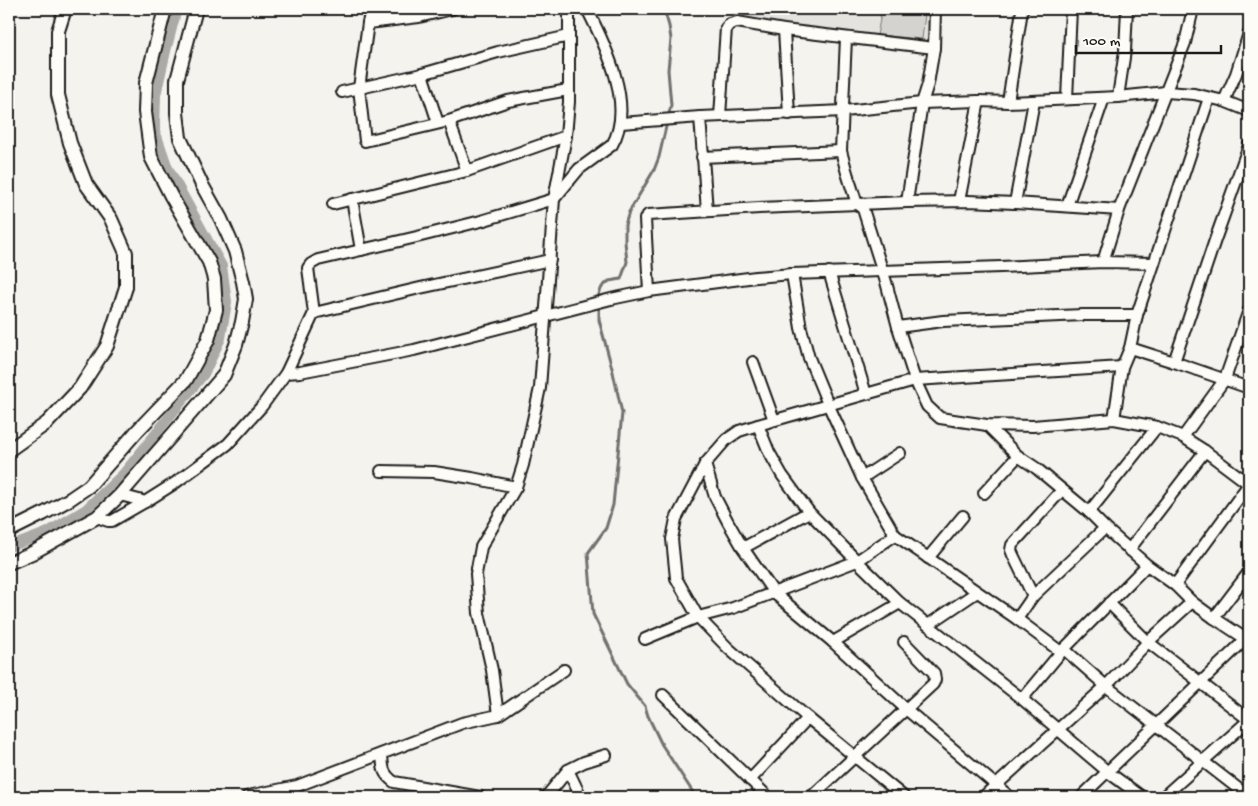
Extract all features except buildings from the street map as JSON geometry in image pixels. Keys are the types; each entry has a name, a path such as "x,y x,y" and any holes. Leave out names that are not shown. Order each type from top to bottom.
{"street":[{"path":"9,450 47,423 80,388 107,346 126,286 126,253 111,219 86,184 70,143 58,95 58,31 65,9"},
{"path":"9,531 43,514 89,486 186,380 208,340 216,310 212,271 209,262 151,157 145,112 146,83 165,9"},
{"path":"9,563 32,553 97,517 120,495 224,375 236,345 246,299 243,282 235,251 221,219 202,185 180,138 177,113 177,80 196,9"},
{"path":"371,9 359,88 365,141 449,121 508,101 568,90"},
{"path":"368,23 419,17 452,9"},
{"path":"498,715 492,670 479,613 476,574 481,547 516,487 524,465 540,388 554,199 566,136 569,102 569,9"},
{"path":"97,517 112,521 175,483 228,444 262,406 286,373 314,313 308,268 311,264 318,260 481,221 554,199 579,169 612,145 621,123 616,77 609,55 587,9"},
{"path":"907,202 922,103 928,84 934,48 935,9"},
{"path":"1068,100 1071,9"},
{"path":"1118,97 1125,51 1128,9"},
{"path":"1103,262 1119,210 1185,43 1193,9"},
{"path":"1008,102 1022,10"},
{"path":"720,116 726,28 730,24 737,22 784,30 934,48"},
{"path":"784,30 789,114"},
{"path":"1224,101 1236,74 1249,33"},
{"path":"342,92 422,74 498,52 569,36"},
{"path":"846,38 841,151 857,204 863,209 914,380 927,406 940,418 987,426 1033,426 1114,418 1157,427 1182,437 1204,451 1249,484 1175,586"},
{"path":"422,74 438,123"},
{"path":"621,123 700,117 844,111 922,103 1068,100 1166,92 1194,94 1224,101 1249,111"},
{"path":"1067,206 1104,98"},
{"path":"1114,418 1122,368 1130,348 1137,314 1209,98"},
{"path":"959,201 979,101"},
{"path":"1015,203 1034,101"},
{"path":"700,117 707,211"},
{"path":"449,121 467,171"},
{"path":"333,204 467,171 566,136"},
{"path":"1174,362 1249,145"},
{"path":"702,157 841,151"},
{"path":"352,199 360,250"},
{"path":"649,291 646,217 648,215 857,204 959,201 1119,210"},
{"path":"314,313 550,260"},
{"path":"286,373 414,350 627,295 756,277 829,272 1103,262 1154,262"},
{"path":"829,272 866,394"},
{"path":"792,274 801,328 809,358 862,478 895,535 1063,650 1156,726 1249,797"},
{"path":"1182,437 1225,379 1249,310"},
{"path":"898,326 943,321 1137,314"},
{"path":"1130,348 1249,388"},
{"path":"753,362 774,420"},
{"path":"904,797 808,718 728,648 698,617 676,578 672,539 676,519 705,464 726,440 740,431 914,380 1122,368"},
{"path":"758,425 768,452 809,512 856,561 900,603 1022,699 1108,772 1142,797"},
{"path":"987,426 1018,456 1036,468 1089,512 1129,550 1175,586 1192,602 1248,640 1081,797"},
{"path":"1089,512 1157,427"},
{"path":"1129,550 1204,451"},
{"path":"862,478 900,453"},
{"path":"984,494 1018,456"},
{"path":"705,464 715,497 728,522 743,548 774,593 833,642 907,710 1010,797"},
{"path":"381,471 434,472 516,487"},
{"path":"1033,596 1013,555 1012,545 1062,490"},
{"path":"120,495 145,502"},
{"path":"743,548 809,512"},
{"path":"928,558 963,516"},
{"path":"1017,619 1033,596 1105,528"},
{"path":"645,639 698,617 733,608 856,561 895,535"},
{"path":"1022,699 1063,650 1147,565"},
{"path":"1214,618 1249,572"},
{"path":"928,625 977,592"},
{"path":"983,797 1106,686 1148,642 1192,602"},
{"path":"833,642 900,603"},
{"path":"1110,603 1148,642 1249,720 1163,797"},
{"path":"811,797 933,684 934,673 904,642"},
{"path":"247,797 297,786 462,723 498,715 564,670"},
{"path":"662,696 768,797"},
{"path":"750,780 808,718"},
{"path":"382,754 382,766 387,776 394,782 480,797"},
{"path":"546,797 568,770 584,762 606,755"},
{"path":"568,770 581,797"}],"shaded area":[{"path":"737,9 919,9 931,11 926,43 856,35 737,15"},
{"path":"882,9 925,14 922,39 877,35"}],"waterway":[{"path":"9,547 46,533 86,509 123,474 204,374 221,338 227,302 222,266 168,168 155,130 156,95 177,9"},
{"path":"664,9 671,39 668,70 671,105 659,157 654,170 629,212 625,225 627,262 621,279 609,281 602,287 599,294 599,320 622,413 613,505 606,528 588,553 593,614 627,684 645,706 662,745 696,797"}]}
